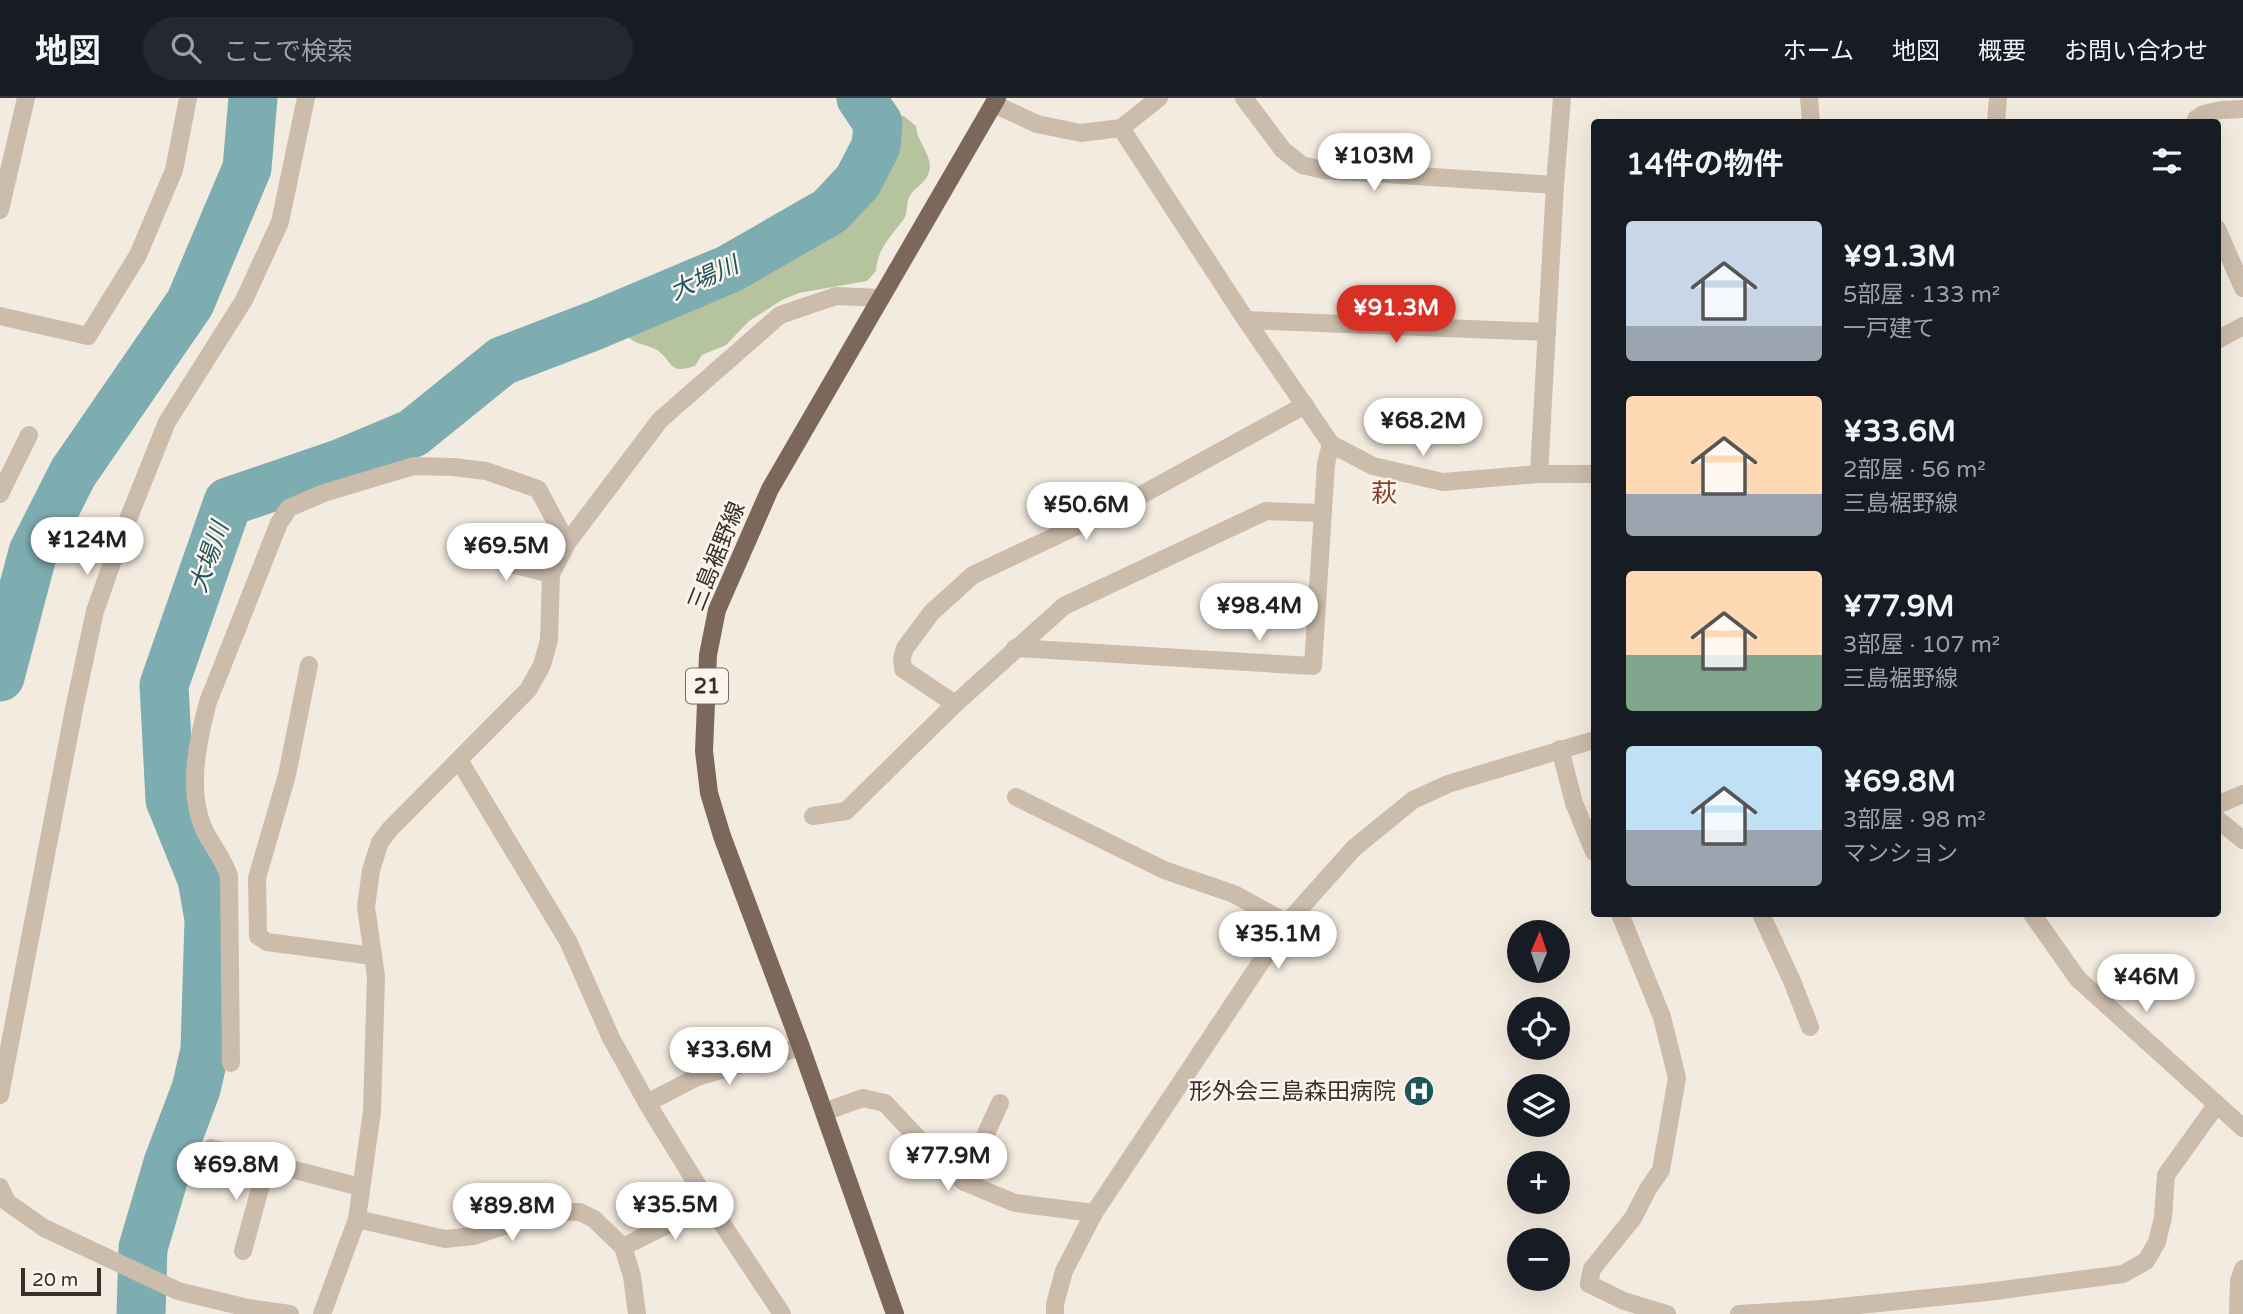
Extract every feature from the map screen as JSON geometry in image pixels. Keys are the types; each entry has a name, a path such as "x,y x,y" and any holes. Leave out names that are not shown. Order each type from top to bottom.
{"main road":[{"name":"三島裾野線","path":"895,1314 801,1047 722,836 709,793 704,751 708,655 718,610 770,489 995,101"}],"street":[{"path":"0,210 26,98"},
{"path":"0,316 88,336 138,255 174,170 188,98"},
{"path":"0,1095 95,611 167,422 244,300 280,222 306,98"},
{"path":"995,101 1055,129 1081,133 1121,128 1159,98"},
{"path":"1244,98 1283,150 1301,165 1324,170 1555,185"},
{"path":"1539,474 1562,98"},
{"path":"1809,98 1811,119"},
{"path":"1996,119 1998,98"},
{"path":"2196,119 2204,114 2243,109"},
{"path":"1121,128 1246,320 1331,444 1373,466 1443,482 1539,474 1591,474"},
{"path":"2221,233 2243,288"},
{"path":"321,1314 357,1219 372,1111 376,976 366,907 371,870 380,842 528,690 542,665 549,640 551,574 567,543 660,421 780,315 836,296 881,298"},
{"path":"1246,320 1547,332"},
{"path":"2221,338 2243,326"},
{"path":"955,704 903,669 902,659 905,648 932,612 973,575 1134,499 1305,405"},
{"path":"0,494 29,435"},
{"path":"1015,648 1313,666 1325,464 1331,444"},
{"path":"231,1063 229,876 224,862 204,831 196,810 195,782 200,732 208,702 279,523 289,508 324,494 414,466 453,467 486,471 538,489 567,543"},
{"path":"813,816 846,811 955,704 1064,606 1266,511 1322,513"},
{"path":"472,554 551,574"},
{"path":"309,665 287,775 257,878 258,936 267,943 373,956"},
{"path":"1055,1314 1064,1271 1094,1213 1287,923 1354,848 1413,800 1448,784 1591,741"},
{"path":"1560,749 1574,803 1591,845"},
{"path":"458,760 568,941 611,1038 647,1103 782,1314"},
{"path":"2221,803 2243,794"},
{"path":"1016,797 1164,870 1234,894 1287,923"},
{"path":"2221,822 2243,840"},
{"path":"1621,917 1662,1017 1677,1078 1661,1170 1633,1218 1592,1269 1589,1284 1624,1301 1667,1314"},
{"path":"1762,917 1810,1027"},
{"path":"2034,917 2078,979 2243,1128"},
{"path":"647,1103 697,1077 801,1047"},
{"path":"824,1112 863,1098 885,1103 926,1147 964,1182 1014,1203 1094,1213"},
{"path":"964,1182 1000,1103"},
{"path":"1739,1314 1848,1306 2123,1274 2146,1261 2157,1242 2163,1217 2166,1175 2217,1104"},
{"path":"211,1148 360,1187"},
{"path":"243,1251 267,1163"},
{"path":"0,1187 7,1202 44,1228 178,1291 248,1308 290,1314"},
{"path":"624,1247 709,1203"},
{"path":"357,1219 445,1239 460,1239 527,1218 580,1212 594,1219 624,1247 632,1276 637,1314"},
{"path":"2238,1314 2239,1281 2243,1269"}],"green space":[{"path":"889,116 904,116 916,126 930,166 925,179 909,197 905,217 886,243 879,256 876,271 867,281 799,293 782,300 749,321 726,345 702,355 695,366 676,368 657,350 637,343 626,335 638,317 664,305 703,294 790,244 827,231 867,185 888,138 884,125"}],"waterway":[{"name":"大場川","path":"0,677 33,552 73,473 190,303 247,168 253,98"},
{"name":"大場川","path":"141,1314 143,1248 168,1163 196,1089 205,1050 209,919 202,879 170,800 164,685 228,502 339,464 413,433 502,361 729,269 830,211 858,181 876,146 878,123 861,98"}],"place":[{"name":"形外会三島森田病院","path":"1419,1091"}],"district":[{"name":"萩","path":"1384,493"}]}
